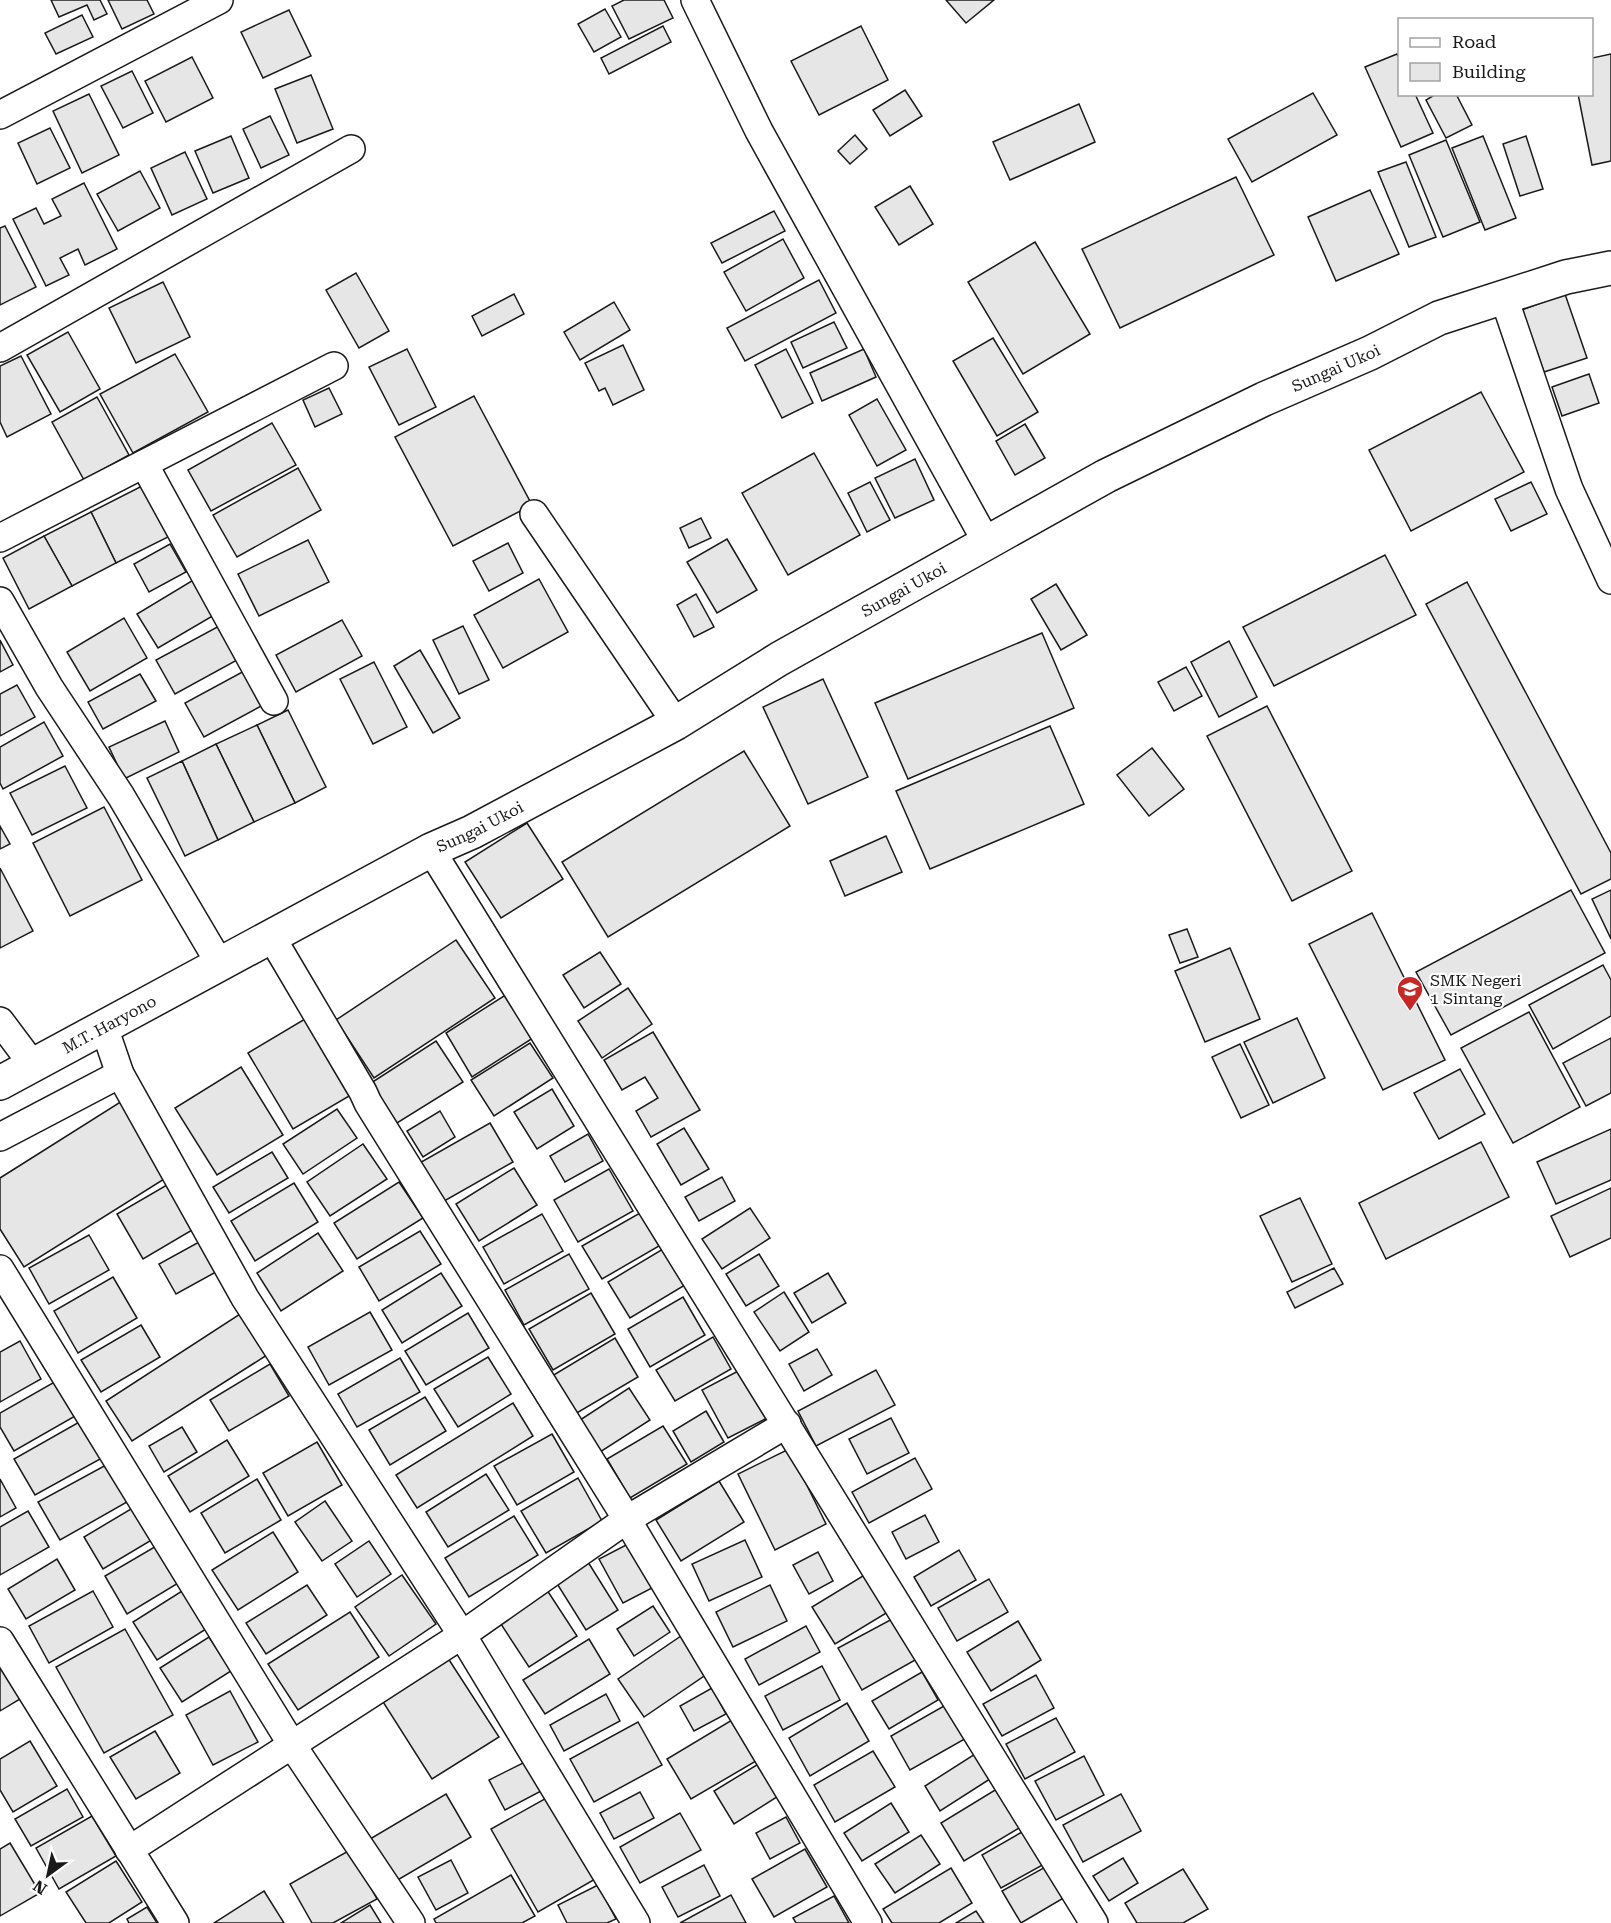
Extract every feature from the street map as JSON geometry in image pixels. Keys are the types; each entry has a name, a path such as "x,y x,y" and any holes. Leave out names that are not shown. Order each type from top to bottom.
{"highway":[{"name":"Sungai Ukoi","path":"220,964 272,938 431,850 472,832 676,723 779,659 1106,476 1264,399 1370,353 1439,318 1566,277 1611,268"},
{"name":"M.T. Haryono","path":"0,1083 220,964"}],"street":[{"path":"0,115 219,0"},
{"path":"695,0 759,131 987,543"},
{"path":"0,348 351,149"},
{"path":"1504,298 1569,489 1611,580"},
{"path":"0,538 334,366"},
{"path":"144,464 274,701"},
{"path":"534,514 676,723"},
{"path":"0,601 49,687 121,796 220,964"},
{"path":"431,850 786,1424 1090,1922"},
{"path":"272,938 368,1103 626,1520 868,1923"},
{"path":"0,1021 33,1065"},
{"path":"104,1027 120,1074 245,1298 462,1635 636,1923"},
{"path":"0,1137 120,1074"},
{"path":"0,1269 292,1744 411,1923"},
{"path":"129,1850 462,1635 626,1520 786,1424"},
{"path":"0,1641 176,1923"}],"building":[{"path":"51,0 100,0 107,14 94,20 87,5 59,17"},
{"path":"108,0 147,0 154,14 122,29"},
{"path":"624,0 664,0 673,18 629,39 612,6"},
{"path":"946,0 994,0 966,23"},
{"path":"605,9 621,37 594,52 578,24"},
{"path":"289,10 311,56 263,78 241,32"},
{"path":"82,15 93,37 56,54 45,33"},
{"path":"663,26 671,42 609,74 601,58"},
{"path":"861,26 888,80 819,115 791,61"},
{"path":"1397,54 1398,96 1416,96 1433,133 1401,147 1365,67"},
{"path":"1611,54 1611,161 1592,165 1578,96 1593,96 1593,58"},
{"path":"192,57 213,98 166,122 145,81"},
{"path":"132,71 153,113 123,128 101,86"},
{"path":"311,75 333,129 297,143 275,89"},
{"path":"905,90 922,116 890,136 873,110"},
{"path":"1313,93 1337,135 1252,182 1228,139"},
{"path":"89,94 119,155 82,173 53,111"},
{"path":"1433,96 1457,96 1472,125 1446,138 1426,100"},
{"path":"1079,104 1095,142 1010,180 993,142"},
{"path":"270,116 289,155 261,168 243,129"},
{"path":"50,128 70,168 37,184 18,143"},
{"path":"855,135 867,149 850,164 838,151"},
{"path":"231,136 249,178 213,193 195,151"},
{"path":"1483,136 1516,218 1485,230 1452,148"},
{"path":"1526,136 1543,189 1520,196 1503,144"},
{"path":"1446,140 1480,222 1443,237 1409,155"},
{"path":"185,152 207,199 172,215 151,168"},
{"path":"1406,162 1436,237 1409,247 1378,172"},
{"path":"140,171 160,208 118,231 97,194"},
{"path":"1236,177 1274,255 1120,328 1082,249"},
{"path":"84,183 117,249 85,265 78,249 60,258 69,275 46,286 13,219 36,208 44,224 61,216 52,199"},
{"path":"910,186 933,224 899,245 875,207"},
{"path":"1370,190 1399,254 1336,281 1308,217"},
{"path":"774,211 785,231 722,263 711,243"},
{"path":"5,226 36,287 0,305 0,228"},
{"path":"783,239 804,278 746,311 724,272"},
{"path":"1035,242 1090,334 1023,374 968,282"},
{"path":"356,273 389,331 359,348 326,290"},
{"path":"819,280 836,313 745,361 727,328"},
{"path":"163,282 190,337 136,363 109,308"},
{"path":"514,294 524,314 482,336 472,316"},
{"path":"1565,294 1587,358 1544,372 1522,310"},
{"path":"614,302 630,330 580,360 564,332"},
{"path":"834,322 847,348 803,368 791,342"},
{"path":"68,332 100,389 60,412 27,355"},
{"path":"993,338 1038,412 997,436 953,361"},
{"path":"623,345 644,390 613,405 605,388 599,391 585,363"},
{"path":"407,349 436,407 399,425 369,367"},
{"path":"786,349 813,403 782,418 755,365"},
{"path":"864,349 876,377 822,401 810,373"},
{"path":"175,354 208,412 133,453 100,394"},
{"path":"21,356 51,414 7,437 0,422 0,366"},
{"path":"1589,374 1599,403 1562,416 1552,387"},
{"path":"329,388 342,414 315,427 303,400"},
{"path":"1481,392 1524,472 1411,531 1369,450"},
{"path":"474,396 532,505 453,546 395,437"},
{"path":"97,397 129,455 84,480 52,422"},
{"path":"877,399 906,450 877,466 849,415"},
{"path":"272,423 296,465 211,511 188,470"},
{"path":"1025,424 1045,458 1015,475 996,441"},
{"path":"814,453 860,535 788,575 742,493"},
{"path":"915,459 934,500 895,518 875,478"},
{"path":"298,468 321,510 237,557 213,515"},
{"path":"870,482 890,520 867,532 848,493"},
{"path":"1531,482 1547,514 1511,531 1495,499"},
{"path":"142,486 168,537 116,563 91,512"},
{"path":"91,512 116,563 72,586 44,536"},
{"path":"701,518 711,538 689,548 680,528"},
{"path":"44,536 72,586 29,609 3,558"},
{"path":"727,539 757,590 717,613 687,562"},
{"path":"308,540 329,582 259,616 238,574"},
{"path":"508,543 523,573 489,591 473,561"},
{"path":"170,544 186,572 149,592 134,564"},
{"path":"1385,555 1416,615 1274,686 1243,627"},
{"path":"195,579 216,614 158,648 137,614"},
{"path":"539,579 568,632 503,668 474,615"},
{"path":"1467,582 1611,853 1611,879 1581,894 1426,604"},
{"path":"1056,584 1087,635 1061,650 1031,599"},
{"path":"696,594 714,627 694,637 677,605"},
{"path":"124,618 147,658 90,691 67,652"},
{"path":"342,620 362,656 296,692 276,655"},
{"path":"221,625 239,659 175,694 156,660"},
{"path":"463,626 489,680 459,694 433,640"},
{"path":"1042,633 1074,708 908,779 875,703"},
{"path":"0,640 13,665 0,672"},
{"path":"1229,641 1257,697 1219,717 1191,662"},
{"path":"420,650 460,718 433,733 394,666"},
{"path":"374,662 407,727 373,744 340,679"},
{"path":"1186,667 1202,696 1174,711 1158,682"},
{"path":"246,670 265,704 204,737 185,703"},
{"path":"140,674 156,701 103,729 88,702"},
{"path":"823,679 868,777 808,804 763,707"},
{"path":"17,685 35,717 0,736 0,694"},
{"path":"1267,706 1352,871 1292,901 1207,736"},
{"path":"288,710 326,787 295,803 257,725"},
{"path":"165,721 179,752 124,779 109,747"},
{"path":"44,722 63,756 3,789 0,783 0,747"},
{"path":"257,725 295,803 254,822 216,744"},
{"path":"1050,726 1084,804 930,869 896,791"},
{"path":"216,744 254,822 218,840 182,761"},
{"path":"1152,748 1184,789 1149,816 1117,775"},
{"path":"744,751 790,826 608,937 562,862"},
{"path":"182,761 218,840 185,856 147,778"},
{"path":"65,766 87,808 32,835 10,793"},
{"path":"104,807 142,880 70,916 33,843"},
{"path":"527,823 563,879 501,918 465,862"},
{"path":"0,826 10,844 0,849"},
{"path":"886,836 902,872 845,896 830,861"},
{"path":"0,868 33,931 0,948"},
{"path":"1571,890 1605,953 1451,1035 1416,972"},
{"path":"1611,890 1611,939 1592,899"},
{"path":"1372,913 1445,1060 1383,1090 1309,944"},
{"path":"1187,929 1198,957 1180,963 1169,935"},
{"path":"456,940 495,998 374,1078 336,1020"},
{"path":"1230,948 1260,1019 1205,1042 1175,971"},
{"path":"600,952 621,984 584,1008 563,975"},
{"path":"1603,965 1611,980 1611,1016 1553,1049 1529,1005"},
{"path":"628,988 652,1024 602,1058 578,1021"},
{"path":"507,994 533,1038 472,1077 446,1033"},
{"path":"1529,1012 1580,1107 1513,1143 1461,1048"},
{"path":"310,1016 356,1092 293,1129 248,1053"},
{"path":"1297,1018 1325,1078 1273,1103 1244,1042"},
{"path":"653,1032 700,1110 651,1137 636,1111 658,1098 645,1077 622,1090 604,1060"},
{"path":"1611,1038 1611,1093 1586,1106 1563,1063"},
{"path":"436,1041 463,1082 397,1123 371,1083"},
{"path":"530,1043 553,1078 494,1116 471,1080"},
{"path":"1240,1044 1269,1105 1241,1118 1212,1057"},
{"path":"241,1067 283,1135 217,1175 175,1108"},
{"path":"1460,1069 1485,1114 1439,1139 1414,1093"},
{"path":"552,1089 574,1126 537,1149 514,1112"},
{"path":"122,1101 169,1176 24,1267 0,1229 0,1178"},
{"path":"337,1109 357,1138 303,1174 283,1144"},
{"path":"440,1111 455,1137 423,1157 407,1131"},
{"path":"490,1123 513,1162 439,1204 416,1165"},
{"path":"684,1128 709,1169 681,1185 657,1144"},
{"path":"1611,1129 1611,1180 1556,1204 1537,1162"},
{"path":"588,1134 603,1161 565,1182 550,1156"},
{"path":"1481,1142 1509,1197 1386,1259 1359,1203"},
{"path":"363,1144 387,1179 330,1216 307,1182"},
{"path":"272,1152 288,1178 229,1213 213,1187"},
{"path":"514,1168 537,1205 479,1241 456,1204"},
{"path":"609,1169 633,1211 578,1242 554,1200"},
{"path":"722,1177 735,1201 699,1221 685,1197"},
{"path":"172,1182 199,1226 143,1259 117,1214"},
{"path":"399,1182 423,1218 357,1259 334,1223"},
{"path":"294,1183 318,1222 255,1261 231,1221"},
{"path":"1611,1188 1611,1238 1570,1257 1551,1216"},
{"path":"1300,1198 1332,1264 1292,1282 1260,1216"},
{"path":"750,1208 770,1238 722,1269 702,1239"},
{"path":"640,1213 659,1246 602,1279 582,1246"},
{"path":"542,1214 563,1251 504,1284 483,1247"},
{"path":"420,1231 441,1264 379,1301 359,1267"},
{"path":"318,1233 343,1271 281,1311 257,1273"},
{"path":"89,1235 109,1270 49,1304 29,1268"},
{"path":"199,1242 216,1272 176,1294 159,1264"},
{"path":"663,1249 685,1285 630,1318 608,1282"},
{"path":"569,1254 589,1289 524,1325 505,1290"},
{"path":"759,1254 779,1286 746,1306 726,1274"},
{"path":"1334,1268 1343,1284 1295,1308 1287,1292"},
{"path":"441,1273 462,1306 402,1343 382,1310"},
{"path":"828,1273 846,1303 812,1323 794,1293"},
{"path":"113,1277 137,1318 78,1353 54,1311"},
{"path":"784,1292 809,1332 780,1351 754,1312"},
{"path":"591,1293 615,1334 553,1370 529,1329"},
{"path":"683,1297 705,1335 650,1367 628,1329"},
{"path":"370,1312 392,1350 329,1385 308,1347"},
{"path":"468,1313 489,1348 426,1385 405,1351"},
{"path":"240,1314 267,1355 132,1441 106,1401"},
{"path":"141,1325 160,1357 101,1392 81,1360"},
{"path":"713,1337 731,1369 675,1401 656,1370"},
{"path":"615,1338 638,1377 570,1417 547,1379"},
{"path":"20,1341 41,1379 0,1402 0,1352"},
{"path":"817,1349 832,1375 804,1391 789,1364"},
{"path":"488,1357 511,1394 458,1427 434,1389"},
{"path":"400,1358 420,1392 357,1427 338,1394"},
{"path":"270,1364 289,1396 229,1431 210,1400"},
{"path":"742,1369 767,1418 728,1438 702,1390"},
{"path":"876,1370 895,1405 816,1446 798,1411"},
{"path":"58,1380 77,1415 14,1451 0,1427 0,1413"},
{"path":"629,1388 650,1420 597,1454 577,1422"},
{"path":"425,1397 446,1431 390,1465 369,1430"},
{"path":"513,1403 533,1436 417,1508 396,1475"},
{"path":"706,1411 724,1442 691,1462 673,1431"},
{"path":"891,1418 909,1453 867,1474 849,1439"},
{"path":"81,1421 102,1458 35,1495 14,1459"},
{"path":"663,1426 687,1464 630,1498 607,1459"},
{"path":"182,1427 197,1452 164,1472 149,1446"},
{"path":"552,1434 574,1472 517,1505 494,1466"},
{"path":"227,1440 249,1476 190,1512 168,1476"},
{"path":"317,1442 342,1485 288,1516 263,1473"},
{"path":"789,1449 826,1524 775,1550 738,1474"},
{"path":"915,1458 932,1489 869,1523 852,1492"},
{"path":"106,1465 127,1502 60,1540 38,1502"},
{"path":"486,1474 509,1510 448,1547 426,1512"},
{"path":"578,1478 602,1521 546,1553 521,1511"},
{"path":"0,1479 16,1508 0,1517"},
{"path":"257,1479 281,1520 225,1553 201,1513"},
{"path":"719,1481 744,1522 681,1561 656,1520"},
{"path":"325,1501 352,1541 322,1561 295,1522"},
{"path":"136,1506 155,1538 103,1569 84,1537"},
{"path":"28,1511 49,1547 0,1575 0,1527"},
{"path":"925,1515 939,1542 906,1559 892,1532"},
{"path":"514,1516 538,1555 469,1597 445,1558"},
{"path":"273,1532 298,1572 238,1610 212,1570"},
{"path":"745,1540 762,1577 709,1601 692,1564"},
{"path":"369,1541 391,1574 357,1597 335,1564"},
{"path":"630,1543 654,1587 623,1603 599,1559"},
{"path":"158,1545 180,1582 127,1614 105,1576"},
{"path":"959,1550 976,1580 931,1606 914,1577"},
{"path":"818,1552 833,1581 809,1594 793,1565"},
{"path":"57,1559 75,1590 26,1619 8,1589"},
{"path":"588,1562 618,1610 586,1630 556,1582"},
{"path":"871,1571 893,1609 835,1644 812,1607"},
{"path":"402,1575 436,1624 389,1656 355,1607"},
{"path":"989,1579 1008,1612 957,1641 938,1608"},
{"path":"307,1585 327,1615 266,1654 246,1623"},
{"path":"770,1585 787,1621 733,1647 716,1612"},
{"path":"545,1587 577,1636 529,1667 497,1618"},
{"path":"93,1591 113,1627 49,1663 29,1626"},
{"path":"182,1591 206,1629 157,1660 133,1622"},
{"path":"653,1606 670,1632 634,1656 617,1629"},
{"path":"350,1612 379,1657 298,1710 268,1664"},
{"path":"894,1618 917,1659 862,1690 838,1648"},
{"path":"1018,1621 1041,1660 991,1691 967,1652"},
{"path":"806,1626 820,1652 759,1685 745,1659"},
{"path":"125,1629 173,1715 104,1753 56,1667"},
{"path":"681,1636 707,1674 644,1717 618,1679"},
{"path":"209,1637 231,1671 182,1702 160,1668"},
{"path":"589,1639 610,1674 545,1714 523,1680"},
{"path":"444,1652 499,1737 432,1779 378,1694"},
{"path":"0,1665 25,1696 0,1711"},
{"path":"822,1666 840,1700 783,1730 765,1696"},
{"path":"922,1672 938,1700 889,1729 872,1701"},
{"path":"1036,1675 1054,1708 1002,1736 983,1704"},
{"path":"712,1688 726,1714 694,1731 680,1706"},
{"path":"230,1691 258,1742 213,1765 186,1715"},
{"path":"606,1694 620,1721 564,1751 550,1725"},
{"path":"951,1702 970,1736 910,1770 891,1736"},
{"path":"847,1703 869,1741 810,1776 789,1738"},
{"path":"1056,1718 1075,1752 1025,1779 1006,1744"},
{"path":"732,1720 756,1761 691,1799 667,1759"},
{"path":"638,1722 662,1765 594,1802 570,1759"},
{"path":"155,1731 180,1773 136,1799 110,1757"},
{"path":"30,1741 57,1786 13,1812 0,1790 0,1759"},
{"path":"873,1751 895,1787 835,1822 814,1785"},
{"path":"975,1754 990,1779 940,1811 925,1786"},
{"path":"1084,1756 1104,1795 1056,1820 1035,1781"},
{"path":"529,1760 545,1789 505,1810 489,1780"},
{"path":"760,1763 780,1795 734,1824 714,1791"},
{"path":"1000,1787 1024,1825 964,1861 941,1823"},
{"path":"67,1789 83,1817 31,1846 15,1819"},
{"path":"640,1792 654,1818 614,1839 600,1813"},
{"path":"446,1794 471,1837 396,1881 370,1839"},
{"path":"1121,1794 1141,1831 1083,1862 1063,1825"},
{"path":"550,1796 597,1878 538,1912 491,1829"},
{"path":"891,1803 909,1832 862,1861 844,1833"},
{"path":"680,1813 701,1850 640,1883 620,1847"},
{"path":"92,1816 116,1856 59,1889 36,1848"},
{"path":"786,1817 800,1843 770,1859 756,1833"},
{"path":"1029,1828 1048,1862 1001,1888 982,1855"},
{"path":"921,1835 940,1864 895,1893 875,1864"},
{"path":"10,1843 40,1893 0,1916 0,1849"},
{"path":"805,1849 827,1887 774,1917 752,1879"},
{"path":"350,1850 377,1899 333,1923 312,1923 290,1884"},
{"path":"1123,1858 1138,1883 1109,1901 1093,1876"},
{"path":"451,1860 468,1893 436,1910 418,1877"},
{"path":"116,1861 142,1902 109,1923 86,1923 66,1892"},
{"path":"704,1865 720,1896 678,1917 662,1887"},
{"path":"1049,1865 1067,1896 1021,1923 1002,1891"},
{"path":"951,1868 972,1903 939,1923 892,1923 883,1909"},
{"path":"1183,1869 1208,1909 1183,1923 1137,1923 1125,1903"},
{"path":"511,1875 535,1916 522,1923 436,1923 434,1919"},
{"path":"598,1885 616,1919 607,1923 567,1923 558,1905"},
{"path":"264,1891 284,1923 214,1923"},
{"path":"731,1895 746,1923 680,1923"},
{"path":"834,1896 849,1923 796,1923 793,1918"},
{"path":"370,1905 381,1923 341,1923"},
{"path":"147,1907 157,1923 129,1923 127,1919"},
{"path":"976,1911 984,1923 956,1923"}],"place":[{"name":"SMK Negeri 1 Sintang","path":"1410,1012"}]}
